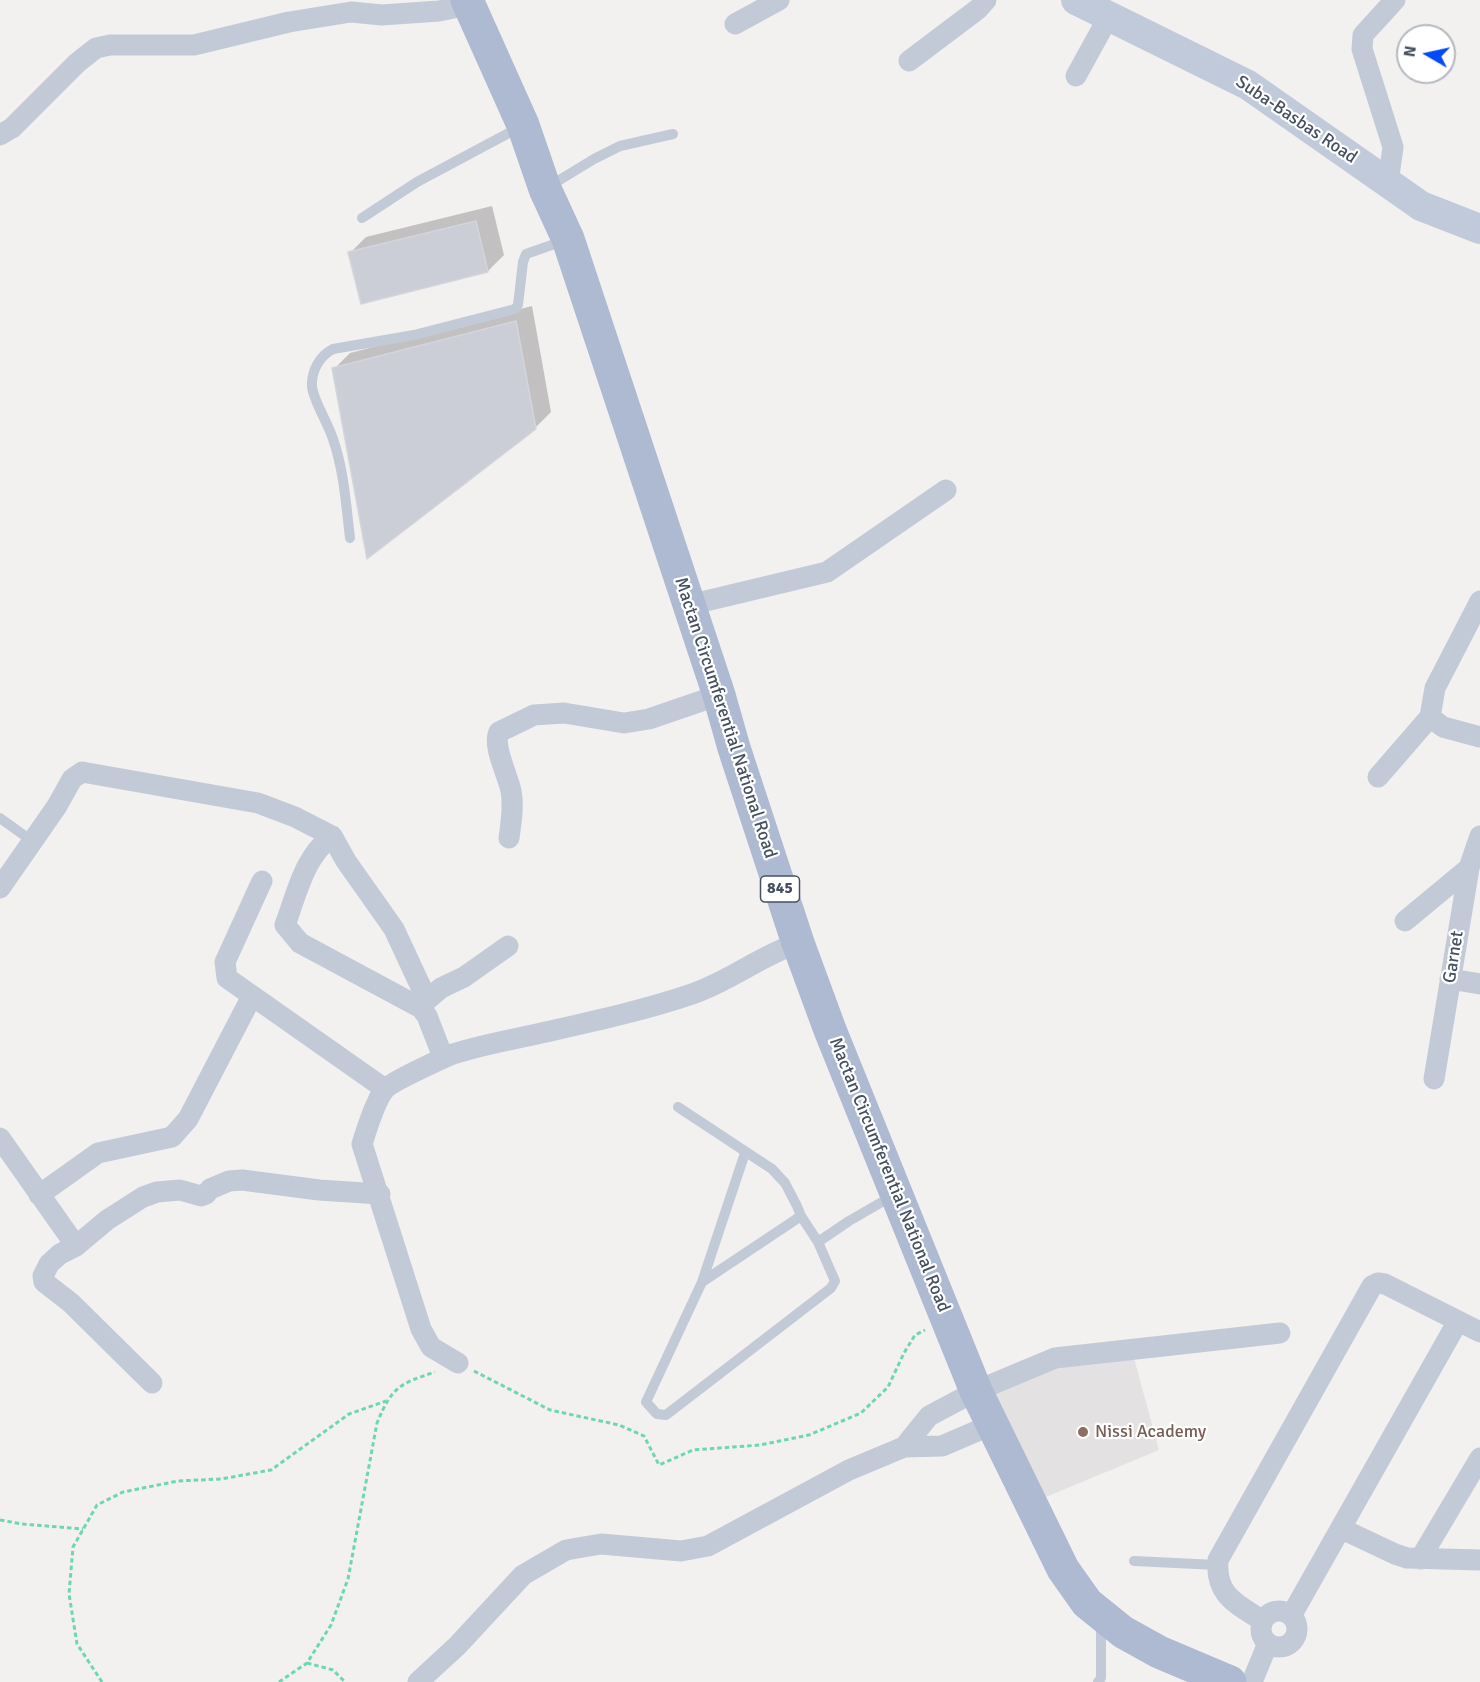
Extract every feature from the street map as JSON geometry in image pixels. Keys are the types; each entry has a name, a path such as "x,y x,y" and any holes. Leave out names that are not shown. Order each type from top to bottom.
{"main road":[{"name":"Mactan Circumferential National Road","path":"471,2 523,125 545,189 568,239 719,695 798,943 830,1030 991,1425 1063,1569 1087,1603 1131,1637 1159,1652 1230,1682"}],"street":[{"path":"735,24 779,0"},
{"path":"909,61 978,9 986,0"},
{"name":"Suba-Basbas Road","path":"1076,0 1248,85 1421,206 1480,229"},
{"path":"1388,183 1393,147 1362,49 1362,42 1363,35 1395,0"},
{"path":"0,135 12,128 77,63 96,48 110,45 194,45 289,22 351,12 382,15 439,11 471,2"},
{"path":"1076,76 1109,16"},
{"path":"689,605 827,572 946,490"},
{"path":"1378,777 1430,717 1436,688 1480,601"},
{"path":"509,838 511,790 498,747 496,737 499,732 534,715 564,713 624,723 649,719 719,695"},
{"path":"1430,717 1443,727 1480,737"},
{"path":"0,888 57,806 72,779 82,772 258,803 295,817 332,836 346,861 394,929 444,1057"},
{"path":"332,836 319,846 310,859 285,925 300,943 424,1004"},
{"name":"Garnet","path":"1434,1078 1469,868 1480,836"},
{"path":"1405,921 1469,868"},
{"path":"262,881 225,962 227,978 385,1089"},
{"path":"459,1364 431,1347 421,1329 380,1194 362,1144 367,1125 385,1089 444,1057 471,1048 585,1024 692,994 725,980 754,962 798,943"},
{"path":"424,1004 441,988 464,977 508,946"},
{"path":"1450,979 1480,984"},
{"path":"39,1194 98,1153 172,1137 188,1119 252,996"},
{"path":"0,1138 76,1246"},
{"path":"152,1383 71,1303 44,1282 43,1276 49,1264 60,1254 76,1246 107,1220 143,1197 158,1192 180,1190 201,1196 210,1189 229,1181 242,1180 319,1190 380,1194"},
{"path":"1263,1621 1226,1595 1220,1587 1217,1565 1222,1551 1372,1286 1381,1283 1480,1332"},
{"path":"1291,1616 1458,1321"},
{"path":"904,1448 929,1416 976,1390 1054,1358 1280,1333"},
{"path":"418,1682 457,1646 523,1575 566,1550 602,1544 681,1551 708,1546 849,1470 904,1448 942,1446 991,1425"},
{"path":"1420,1559 1480,1458"},
{"path":"1342,1529 1395,1554 1420,1559 1480,1560"},
{"path":"1274,1612 1283,1612 1291,1616 1297,1626 1296,1634 1289,1644 1275,1645 1261,1632 1266,1616 1274,1612"},
{"path":"1252,1682 1275,1645"},
{"path":"1267,1682 1275,1645"}],"lane":[{"path":"362,218 417,182 523,125"},
{"path":"545,189 620,146 673,134"},
{"path":"350,538 343,476 332,437 313,390 314,374 322,357 333,349 414,335 515,309 518,305 526,254 568,239"},
{"path":"0,818 32,841"},
{"path":"678,1107 772,1169 785,1183 801,1216 818,1242 835,1281 831,1288 666,1415 657,1414 646,1402 702,1282 745,1153"},
{"path":"818,1242 896,1194"},
{"path":"702,1282 801,1216"},
{"path":"1134,1561 1217,1565"},
{"path":"1098,1682 1101,1678 1101,1616"}],"path":[{"path":"279,1682 307,1663 331,1625 348,1579 377,1423 386,1401 404,1383 459,1364 550,1410 619,1425 644,1436 659,1465 693,1450 760,1445 809,1435 861,1413 888,1387 903,1353 915,1335 947,1318"},
{"path":"102,1682 78,1644 69,1594 73,1546 97,1505 123,1492 178,1481 221,1479 271,1470 349,1414 386,1401"},
{"path":"0,1520 83,1529"},
{"path":"307,1663 333,1670 345,1682"}],"shaded area":[{"name":"Nissi Academy","path":"1061,1358 1134,1358 1159,1450 1041,1499 992,1387"}],"building":[{"path":"476,221 488,272 361,304 348,252"},
{"path":"516,321 536,429 367,559 332,368"}],"place":[{"name":"Nissi Academy","path":"1083,1432"}]}
